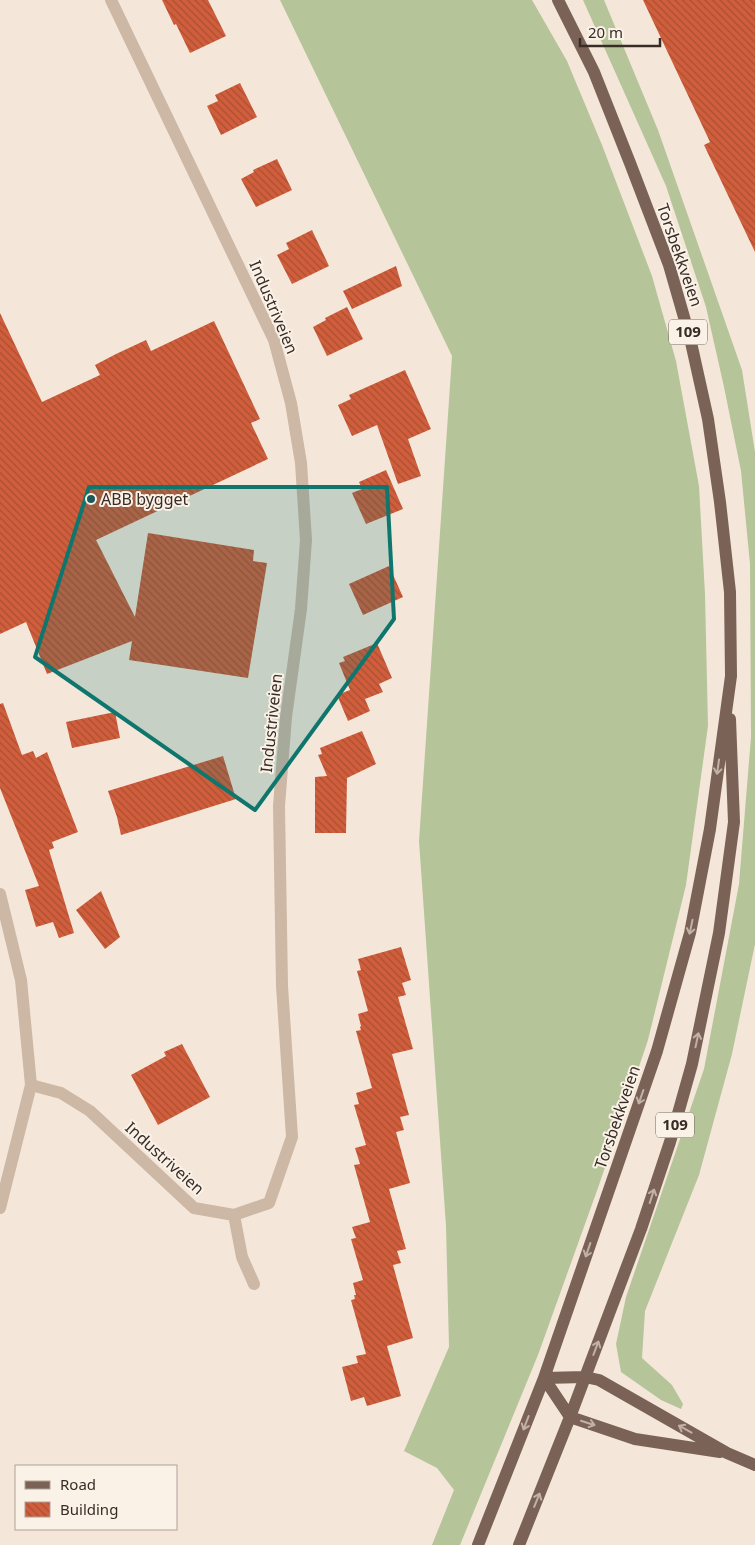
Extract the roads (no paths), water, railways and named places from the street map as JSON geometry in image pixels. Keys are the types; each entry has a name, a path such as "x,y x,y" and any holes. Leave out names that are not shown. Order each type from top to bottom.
{"main road":[{"name":"Torsbekkveien","path":"478,1545 544,1378 657,1051 690,933 710,830 731,676 730,592 722,520 708,419 690,338 669,264 630,163 594,72 558,0"},
{"name":"Torsbekkveien","path":"519,1545 641,1229 670,1142 692,1064 719,933 734,822 729,684"},
{"path":"544,1378 585,1377 599,1380 728,1453 755,1465"},
{"path":"544,1378 570,1417 635,1439 728,1453"}],"street":[{"name":"Industriveien","path":"32,1085 61,1093 90,1111 194,1208 234,1215 269,1203 292,1137 282,986 279,806 286,717 301,609 306,540 301,464 292,404 274,340 111,0"},
{"path":"0,894 21,980 32,1085 0,1208"},
{"path":"234,1215 242,1256 254,1284"}],"place":[{"name":"ABB bygget","path":"91,499"}]}
